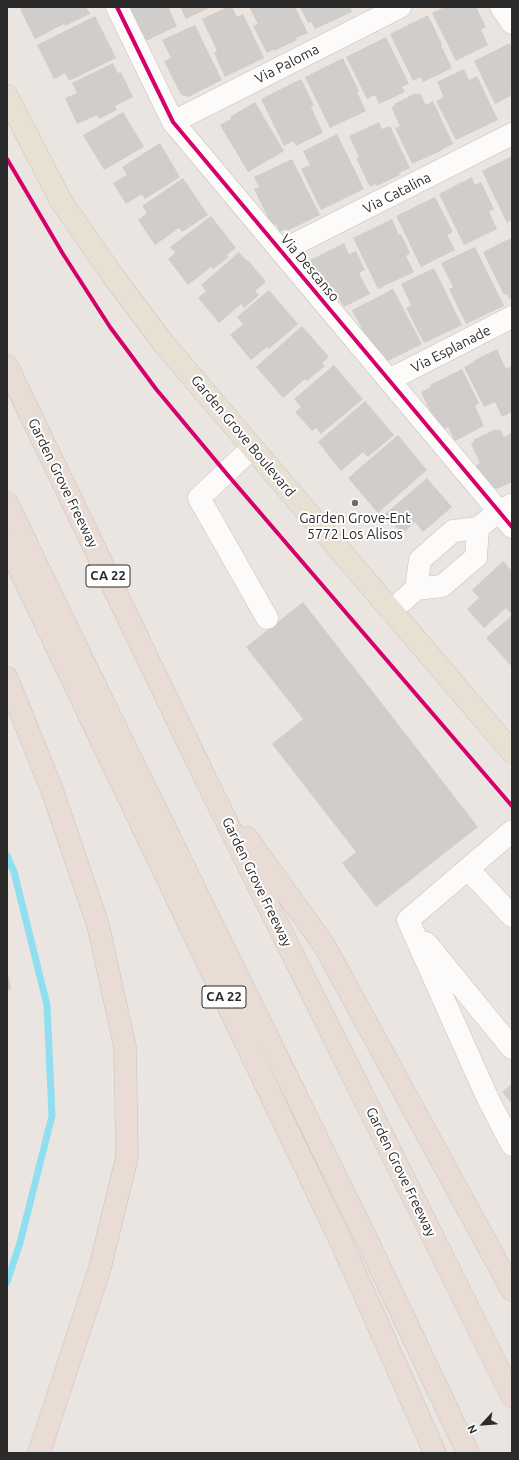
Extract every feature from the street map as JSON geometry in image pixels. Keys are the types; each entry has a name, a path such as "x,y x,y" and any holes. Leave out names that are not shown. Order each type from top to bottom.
{"highway":[{"name":"Garden Grove Freeway","path":"7,366 209,786 512,1396"},
{"path":"7,503 366,1238 468,1453"},
{"name":"CA 22","path":"7,543 343,1246 435,1453"},
{"path":"7,678 52,790 98,926 125,1047 127,1157 100,1268 39,1453"},
{"path":"209,786 324,944 512,1290"}],"main road":[{"name":"Garden Grove Boulevard","path":"7,96 61,201 109,270 164,344 512,752"}],"street":[{"name":"Via Descanso","path":"117,7 173,122 389,380 508,514"},
{"name":"Via Paloma","path":"173,122 400,7"},
{"path":"501,7 512,23"},
{"name":"Via Catalina","path":"281,251 512,134"},
{"name":"Via Esplanade","path":"389,380 512,317"},
{"path":"252,448 199,498 268,618"},
{"path":"416,589 420,560 453,532 478,528 508,514"},
{"path":"391,611 416,589 442,586 476,557 478,528"},
{"path":"408,920 512,831"},
{"path":"468,869 512,916"},
{"path":"408,920 512,1048"},
{"path":"408,920 488,1100 512,1145"}],"building":[{"path":"25,7 86,7 90,14 65,26 64,24 35,39 20,9"},
{"path":"128,7 173,7 169,9 177,26 144,42"},
{"path":"180,7 211,7 186,19"},
{"path":"227,7 232,7 237,17 243,14 264,58 225,77 214,53 217,51 202,19"},
{"path":"249,7 295,7 308,33 296,38 297,40 267,53 253,26 258,24"},
{"path":"300,7 350,7 352,12 315,29 311,22 308,23"},
{"path":"445,7 476,7 486,27 481,30 488,45 456,61 432,13"},
{"path":"428,15 452,68 423,82 420,77 413,81 390,34"},
{"path":"95,16 116,58 69,81 65,73 54,79 37,45"},
{"path":"195,25 222,80 188,97 181,95 164,61 171,58 162,40"},
{"path":"386,37 409,84 402,87 405,92 379,104 375,95 367,99 346,57"},
{"path":"510,43 512,48 512,95 495,104 474,61"},
{"path":"343,58 359,91 357,92 366,111 330,128 305,77"},
{"path":"113,63 118,73 121,72 133,97 115,106 117,110 99,119 97,115 77,124 65,98 77,93 72,83"},
{"path":"464,69 469,80 477,76 498,120 456,140 436,101 444,97 437,82"},
{"path":"301,79 314,105 311,107 323,133 296,146 293,141 284,146 261,99"},
{"path":"416,93 417,95 420,93 426,105 433,101 453,144 412,164 395,128 400,126 391,107"},
{"path":"255,102 284,151 248,172 220,125"},
{"path":"123,112 144,147 104,170 83,135"},
{"path":"379,122 382,129 390,126 410,168 399,173 400,175 377,186 376,184 370,187 356,158 359,157 349,136"},
{"path":"337,134 364,189 321,210 301,169 310,165 303,151"},
{"path":"160,143 180,177 145,199 142,194 126,204 113,183 127,175 122,167"},
{"path":"512,156 512,220 507,223 482,171"},
{"path":"292,159 320,215 287,231 286,229 280,232 276,224 272,226 254,189 259,187 254,177"},
{"path":"472,177 475,185 481,182 494,209 489,212 497,229 464,245 439,194"},
{"path":"183,178 208,215 182,232 179,228 155,245 138,220 147,213 142,206"},
{"path":"435,197 453,232 447,235 455,250 421,267 396,216"},
{"path":"211,216 236,248 227,255 229,257 213,269 211,267 188,285 168,259 175,253 170,247"},
{"path":"392,219 399,235 401,234 410,253 406,256 414,272 378,289 353,238"},
{"path":"511,238 512,298 509,299 507,294 504,295 483,252"},
{"path":"344,243 349,254 356,251 365,270 359,273 370,294 344,307 339,299 332,303 310,260"},
{"path":"475,247 504,306 466,324 449,289 453,287 441,263"},
{"path":"239,252 247,261 248,260 266,282 255,291 259,295 244,308 241,304 219,323 198,298 206,291 201,285"},
{"path":"434,268 462,325 424,343 406,308 411,305 401,284"},
{"path":"393,289 422,344 388,361 378,360 352,310"},
{"path":"269,290 298,324 269,349 267,347 251,360 230,335 243,324 237,317"},
{"path":"302,326 329,357 322,363 325,366 307,381 305,379 283,398 256,367"},
{"path":"497,349 506,369 512,366 512,412 502,417 495,402 484,407 464,367"},
{"path":"334,365 363,399 321,434 316,428 312,431 295,412 301,407 294,399"},
{"path":"462,369 479,403 475,406 484,426 455,441 448,427 440,432 421,392 431,387 430,385"},
{"path":"365,401 394,435 368,457 363,452 341,471 318,442"},
{"path":"496,429 497,431 500,429 504,437 511,433 512,436 512,482 497,489 491,490 476,465 480,463 471,444 474,442 473,440"},
{"path":"398,435 427,470 378,513 348,478"},
{"path":"427,478 452,507 423,532 415,522 402,534 385,514"},
{"path":"503,561 512,571 512,611 510,613 506,608 484,628 467,609 479,598 472,590"},
{"path":"303,602 478,827 376,907 342,863 356,852 272,744 303,719 246,647"},
{"path":"512,615 512,667 486,638"},
{"path":"7,969 11,989 7,991"},
{"path":"512,1084 512,1104 502,1092"}],"waterway":[{"path":"7,856 14,872 47,1005 52,1116 20,1243 7,1282"}],"cycle path":[{"path":"117,7 173,122 512,527"},
{"path":"7,159 63,254 110,327 156,389 226,473 512,806"}],"place":[{"name":"Garden Grove-Ent 5772 Los Alisos","path":"355,503"}]}
